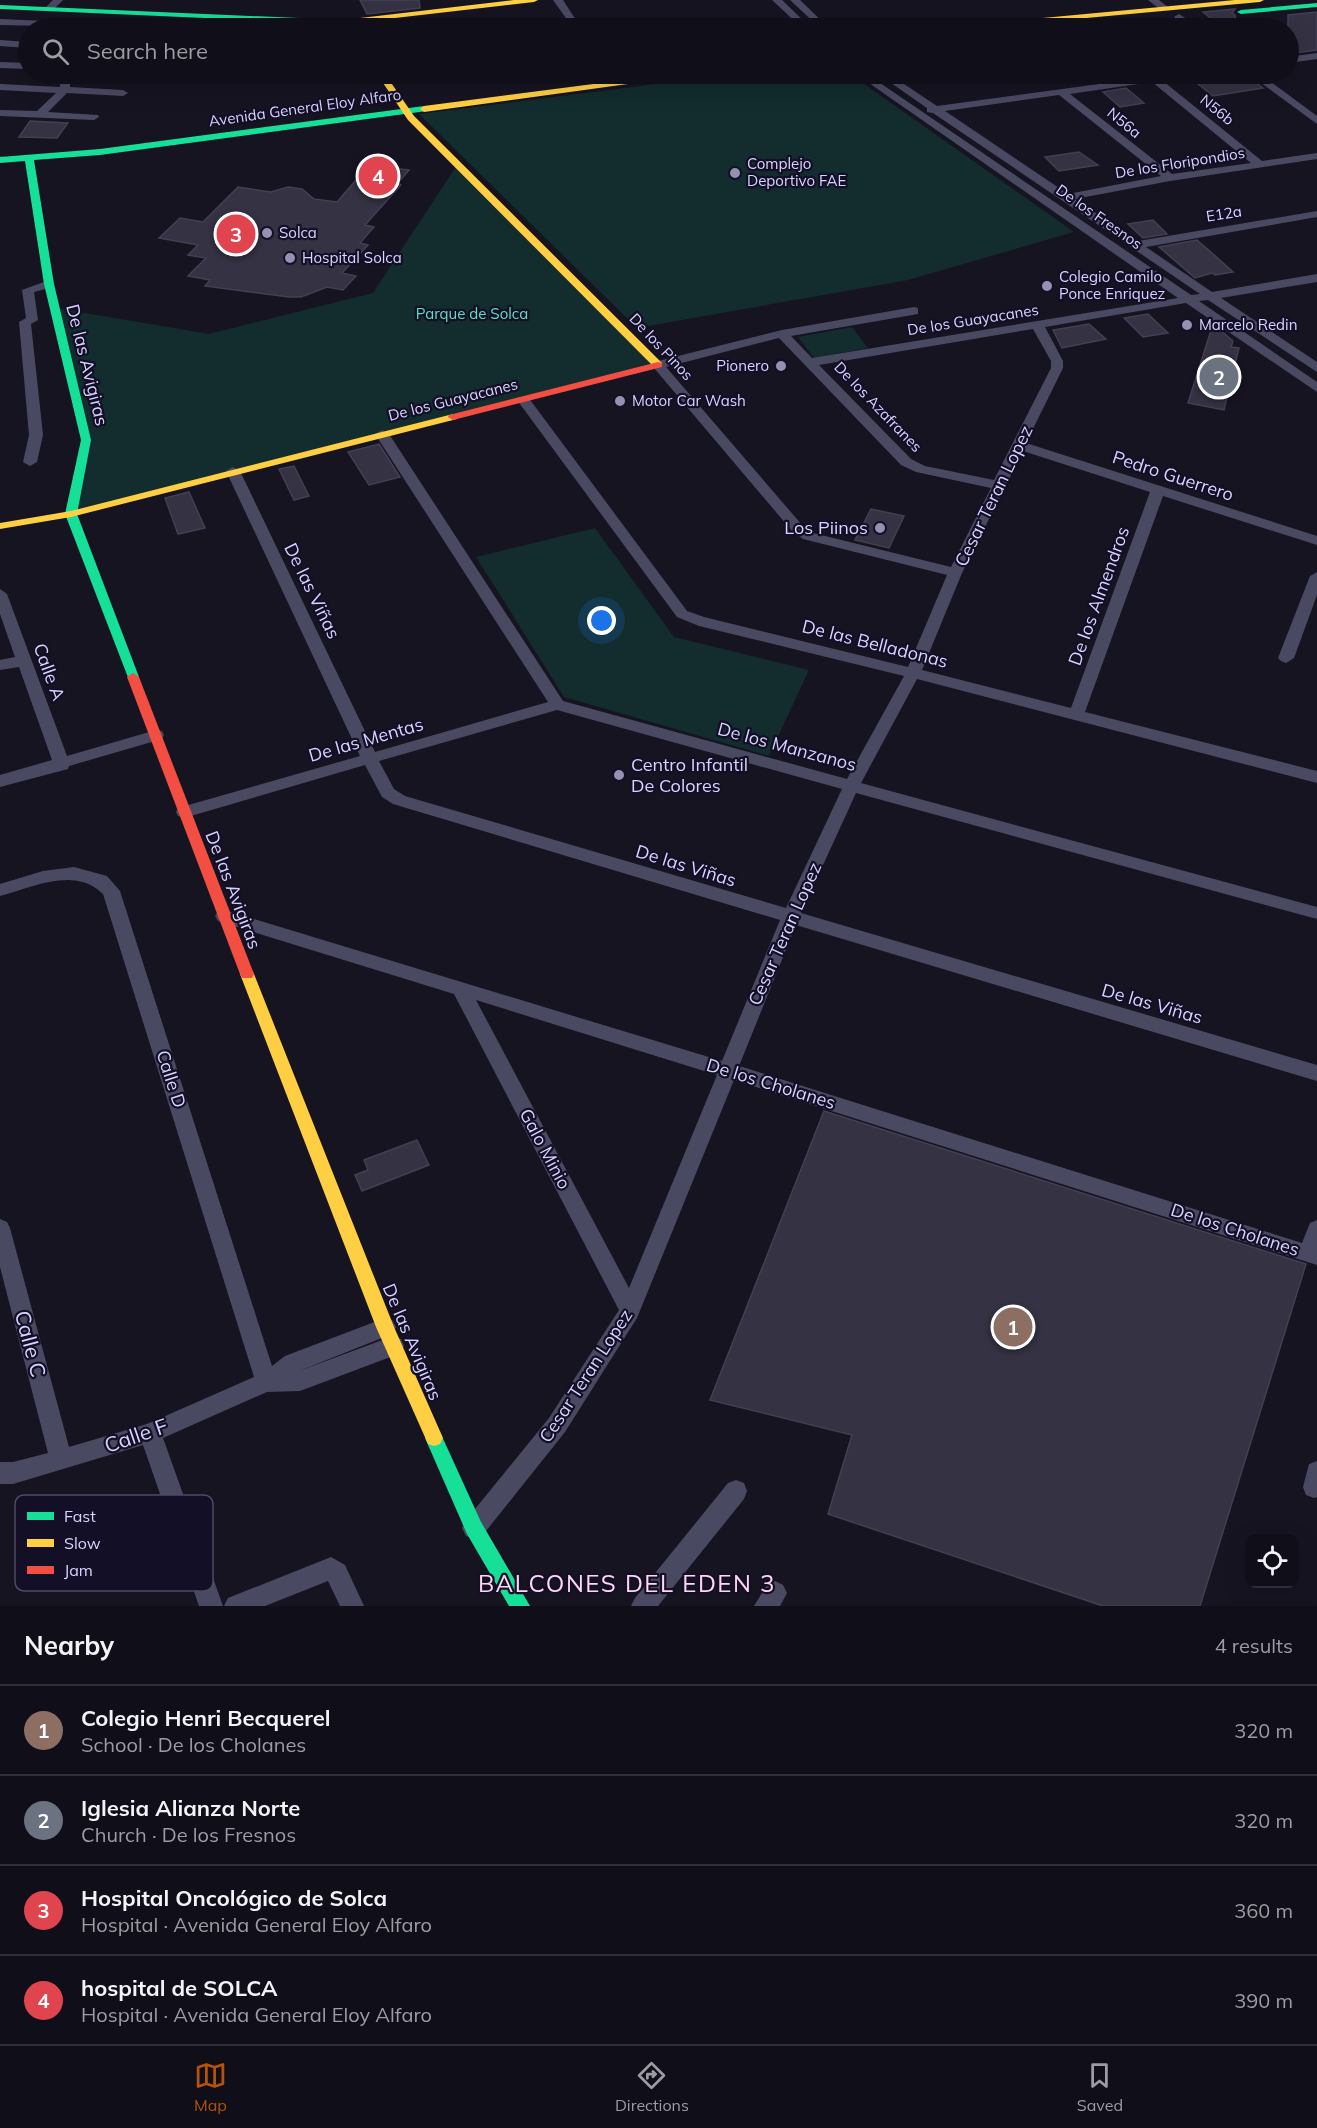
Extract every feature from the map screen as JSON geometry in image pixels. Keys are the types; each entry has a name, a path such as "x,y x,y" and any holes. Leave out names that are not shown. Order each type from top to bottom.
{"street":[{"path":"404,18 534,0"},
{"path":"558,0 570,18"},
{"path":"777,0 796,18"},
{"path":"795,0 814,18"},
{"path":"1041,18 1159,4 1260,0"},
{"path":"342,3 350,18"},
{"path":"0,7 54,5 249,18"},
{"path":"1167,18 1317,5"},
{"path":"0,22 18,24"},
{"path":"0,43 18,44"},
{"path":"1299,58 1317,56"},
{"path":"0,65 18,66"},
{"path":"39,115 65,90 65,84"},
{"name":"De los Pinos","path":"387,84 401,106 658,365 797,528 808,536 956,573"},
{"name":"Avenida General Eloy Alfaro","path":"0,160 100,152 540,84"},
{"name":"Avenida General Eloy Alfaro","path":"0,148 88,143 597,84"},
{"name":"De los Fresnos","path":"875,84 1317,388"},
{"name":"De los Fresnos","path":"898,84 1212,295 1317,369"},
{"path":"915,112 1115,84"},
{"name":"N56b","path":"1160,84 1260,165"},
{"path":"1267,84 1317,121"},
{"path":"0,87 123,93"},
{"name":"N56a","path":"1060,91 1170,178"},
{"path":"0,113 94,117"},
{"name":"De los Floripondios","path":"1048,201 1170,178 1317,156"},
{"name":"De las Avigiras","path":"29,158 49,284 86,440 71,514 224,916 389,1336 474,1528 520,1606"},
{"name":"E12a","path":"1137,245 1317,214"},
{"name":"De los Guayacanes","path":"812,362 1316,279"},
{"path":"30,462 36,435 25,322 32,320 28,290 49,284"},
{"name":"De los Guayacanes","path":"0,526 71,514 232,471 782,334 914,311"},
{"name":"Cesar Teran Lopez","path":"474,1528 557,1425 630,1311 790,918 852,784 913,673 956,573 1057,368 1057,361 1038,326"},
{"name":"De los Azafranes","path":"782,334 812,362 906,462 921,469 998,486"},
{"path":"1258,347 1278,341"},
{"name":"De las Belladonas","path":"523,400 682,614 699,621 913,673 1317,777"},
{"path":"382,434 558,705"},
{"name":"Pedro Guerrero","path":"1018,445 1317,541"},
{"name":"De las Viñas","path":"232,471 370,759 388,793 399,800 1317,1073"},
{"name":"De los Almendros","path":"1076,716 1158,490"},
{"path":"1286,658 1317,576"},
{"name":"Calle A","path":"0,594 62,765"},
{"path":"0,665 23,661"},
{"name":"De las Mentas","path":"184,812 558,705"},
{"name":"De los Manzanos","path":"558,705 1317,913"},
{"path":"0,781 62,765 84,765 158,740"},
{"name":"Calle D","path":"0,890 58,875 78,873 97,878 111,891 266,1382"},
{"name":"De los Cholanes","path":"224,916 880,1117 1313,1255"},
{"name":"Galo Minio","path":"460,987 630,1311"},
{"name":"Calle C","path":"0,1228 5,1277 61,1460"},
{"path":"1313,1255 1317,1229"},
{"name":"Calle F","path":"4,1476 150,1433 266,1382 300,1381 389,1336"},
{"path":"150,1433 172,1495"},
{"path":"642,1606 736,1491"},
{"path":"248,1604 331,1568 337,1573 352,1606"},
{"path":"206,1591 211,1606"}],"green space":[{"name":"Complejo Deportivo FAE","path":"656,84 864,84 1074,232 908,280 637,328 419,114"},
{"name":"Parque de Solca","path":"457,165 658,365 71,514 86,440 55,308 209,334 373,293"},
{"path":"852,327 868,348 814,358 798,337"},
{"path":"595,528 674,637 809,670 769,756 564,697 476,557"}],"building":[{"path":"360,0 419,0 420,8 367,14"},
{"path":"1235,9 1232,13 1235,18 1210,18 1203,12"},
{"path":"1317,12 1317,50 1299,52 1299,18 1288,18 1288,15"},
{"path":"1198,84 1258,84 1263,88 1213,96"},
{"path":"1126,88 1144,103 1120,107 1103,92"},
{"path":"30,121 68,123 57,138 19,137"},
{"path":"1079,152 1098,165 1059,171 1045,157"},
{"name":"Solca","path":"369,165 409,170 398,183 401,185 365,225 374,227 360,243 368,245 342,273 356,276 343,290 327,287 301,297 289,297 205,286 210,280 188,276 206,258 188,255 198,245 159,238 180,218 203,222 238,187 271,192 288,187 302,189 314,199 337,202"},
{"path":"1153,220 1167,234 1143,238 1128,224"},
{"path":"1197,240 1233,272 1215,275 1212,273 1195,278 1159,247"},
{"path":"1148,314 1168,333 1143,337 1124,318"},
{"path":"1089,324 1106,339 1062,348 1053,330"},
{"path":"1213,324 1233,341 1231,347 1239,348 1224,410 1188,403"},
{"path":"379,444 400,477 369,485 348,452"},
{"path":"294,466 309,496 294,500 279,469"},
{"path":"189,492 205,528 178,534 165,498"},
{"name":"Los Piinos","path":"871,509 904,516 889,548 855,540"},
{"path":"824,1111 1306,1264 1200,1606 1103,1606 828,1514 852,1435 710,1400"},
{"path":"417,1140 429,1165 362,1191 355,1175 368,1170 364,1160"}],"traffic: fast":[{"path":"1241,12 1317,5"},
{"path":"0,7 252,18"},
{"path":"0,160 100,152 424,109"},
{"path":"29,158 49,284 86,440 71,514 133,677"},
{"path":"434,1438 474,1528 520,1606"}],"traffic: slow":[{"path":"378,18 534,0"},
{"path":"1065,18 1260,0"},
{"path":"388,84 411,118 658,365"},
{"path":"424,109 611,84"},
{"path":"0,526 71,514 453,417"},
{"path":"247,974 385,1327 434,1438"}],"traffic: jam":[{"path":"453,417 658,365"},
{"path":"133,677 247,974"}],"place":[{"name":"Complejo Deportivo FAE","path":"735,173"},
{"name":"hospital de SOLCA","path":"378,176"},
{"name":"Solca","path":"267,233"},
{"name":"Hospital Oncológico de Solca","path":"236,234"},
{"name":"Hospital Solca","path":"290,258"},
{"name":"Colegio Camilo Ponce Enriquez","path":"1047,286"},
{"name":"Marcelo Redin","path":"1187,325"},
{"name":"Pionero","path":"781,366"},
{"name":"Iglesia Alianza Norte","path":"1219,377"},
{"name":"Motor Car Wash","path":"620,401"},
{"name":"Los Piinos","path":"880,528"},
{"name":"Centro Infantil De Colores","path":"619,775"},
{"name":"Colegio Henri Becquerel","path":"1013,1327"}],"district":[{"name":"BALCONES DEL EDEN 3","path":"627,1584"}]}
